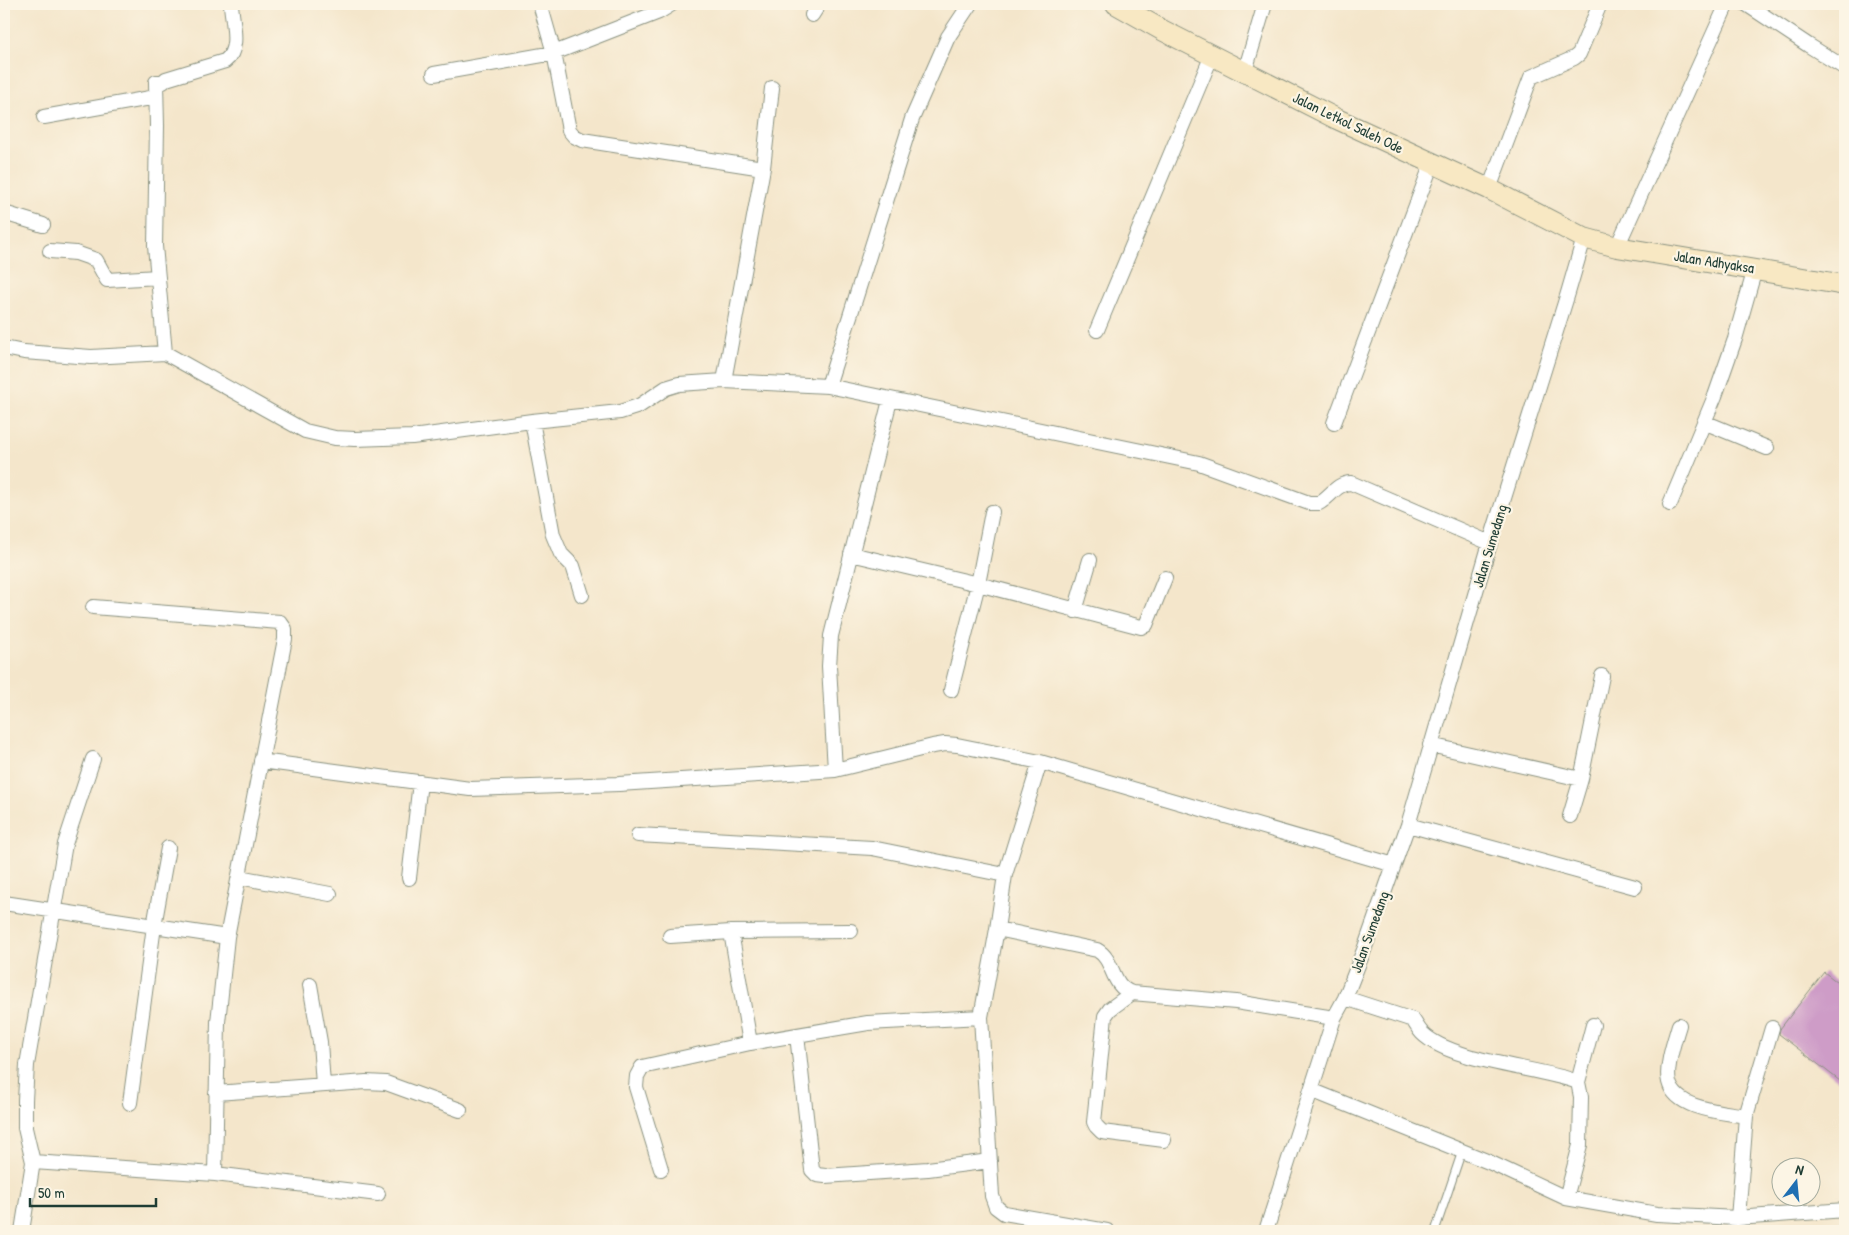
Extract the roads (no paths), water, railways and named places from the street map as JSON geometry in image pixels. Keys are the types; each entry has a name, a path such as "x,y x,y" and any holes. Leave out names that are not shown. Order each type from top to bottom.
{"street":[{"path":"165,353 155,246 158,126 156,82 163,82 166,78 225,61 231,56 234,48 234,37 231,4"},
{"path":"540,4 554,53 570,130 574,136 582,140 763,168"},
{"path":"434,74 554,53 659,12 672,4"},
{"path":"828,386 912,119 948,37 970,4"},
{"name":"Jalan Letkol Saleh Ode","path":"1116,4 1162,30 1337,119 1489,190 1584,238"},
{"path":"1245,71 1265,4"},
{"path":"1489,190 1531,77 1579,54 1600,4"},
{"path":"1616,247 1727,4"},
{"path":"1746,4 1845,68"},
{"path":"1096,330 1212,55"},
{"path":"724,380 763,168 772,88"},
{"path":"44,117 156,97"},
{"path":"1334,423 1432,163"},
{"path":"4,213 43,225"},
{"name":"Jalan Adhyaksa","path":"1584,238 1616,247 1845,285"},
{"name":"Jalan Sumedang","path":"1266,1231 1334,1018 1345,998 1364,950 1408,826 1490,543 1584,238"},
{"path":"50,252 76,253 96,260 107,280 158,277"},
{"path":"1670,504 1704,422 1735,339 1756,269"},
{"path":"4,348 24,352 91,357 165,353 305,431 335,438 355,439 412,437 532,421 620,412 639,406 666,388 679,384 724,380 828,386 1199,463 1309,503 1319,503 1339,486 1350,483 1490,543"},
{"path":"835,770 829,666 831,636 890,400"},
{"path":"532,421 553,535 561,554 573,566 582,596"},
{"path":"1704,422 1767,448"},
{"path":"951,690 978,584 992,512"},
{"path":"851,554 978,584 1141,627 1146,625 1164,578"},
{"path":"1075,611 1090,560"},
{"path":"93,607 280,622 285,629 285,639 227,937 218,1022 215,1174"},
{"path":"1570,816 1581,779 1602,676"},
{"path":"261,761 470,789 619,784 835,770 945,744 1040,762 1394,864"},
{"path":"1430,745 1581,779"},
{"path":"22,1231 33,1162 25,1128 27,1065 65,844 93,759"},
{"path":"1040,762 1005,875 981,1017 992,1196 996,1207 1001,1212 1107,1231"},
{"path":"409,878 420,782"},
{"path":"1408,826 1635,887"},
{"path":"638,835 872,848 1005,875"},
{"path":"130,1103 154,926 168,848"},
{"path":"239,877 330,894"},
{"path":"4,903 227,937"},
{"path":"997,929 1097,950 1107,960 1119,986 1132,993 1236,1002 1334,1018"},
{"path":"670,936 731,932 851,931"},
{"path":"731,932 750,1043"},
{"path":"310,985 320,1042 323,1085"},
{"path":"1132,993 1110,1009 1105,1016 1094,1122 1102,1132 1164,1140"},
{"path":"1345,998 1413,1020 1421,1032 1438,1044 1451,1050 1578,1082"},
{"path":"662,1169 636,1087 637,1076 642,1067 750,1043 868,1023 981,1017"},
{"path":"1679,1025 1670,1057 1669,1082 1674,1091 1684,1102 1701,1108 1746,1116"},
{"path":"1566,1198 1580,1145 1581,1097 1578,1082 1593,1026"},
{"path":"1737,1225 1746,1116 1772,1028"},
{"path":"797,1035 812,1170 817,1175 928,1169 990,1161"},
{"path":"216,1093 366,1082 386,1083 460,1110"},
{"path":"1310,1090 1462,1150 1566,1198 1657,1214 1737,1225 1845,1210"},
{"path":"33,1162 215,1174 378,1194"}],"lane":[{"path":"1435,1231 1462,1150"}]}
